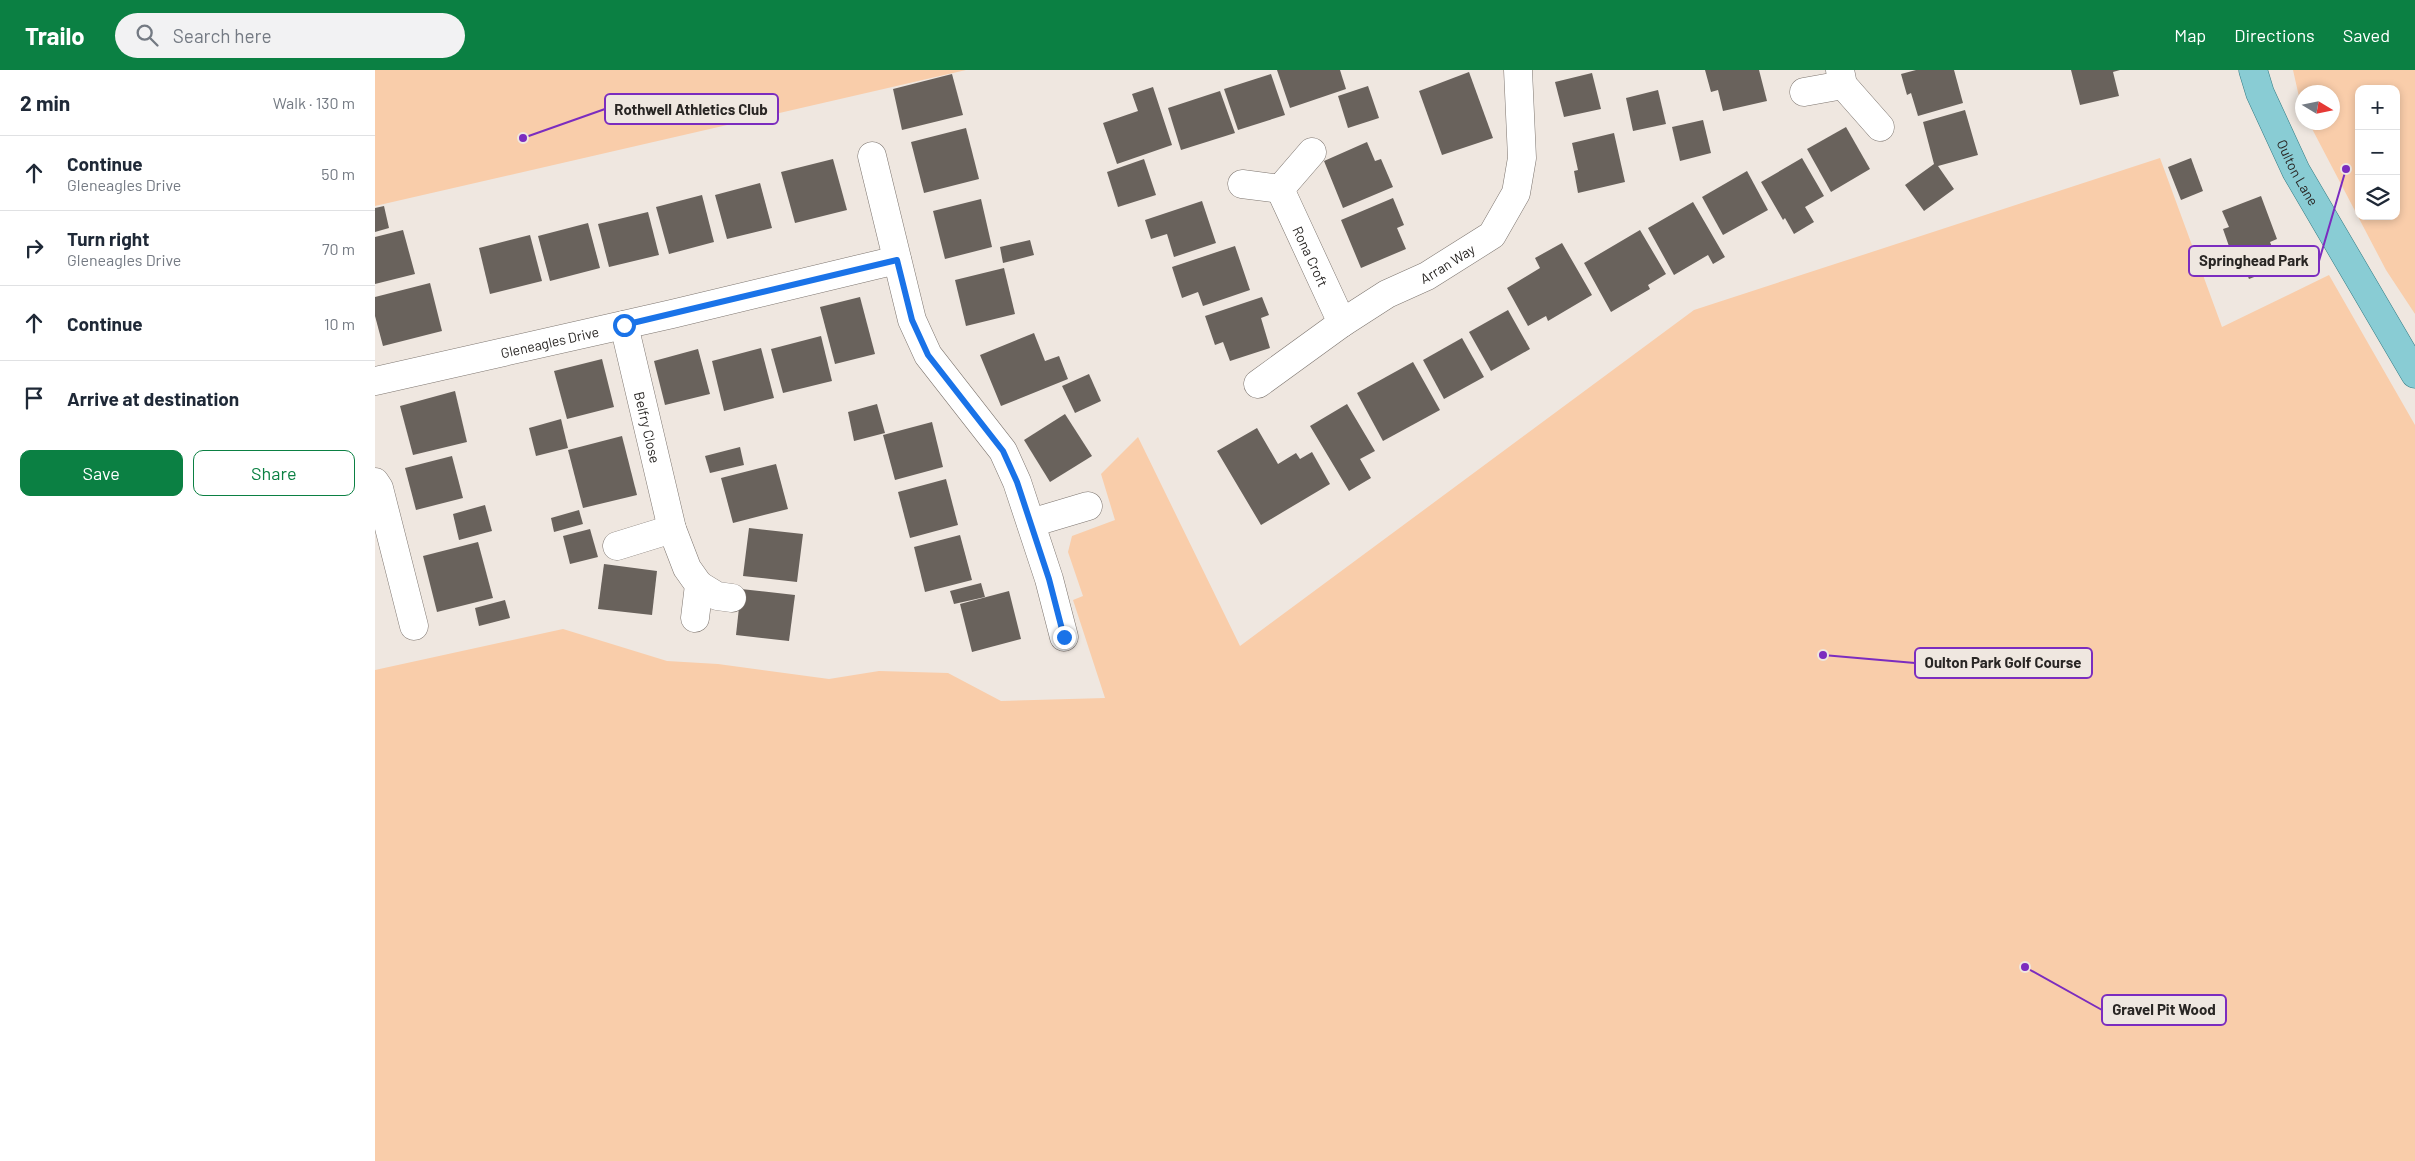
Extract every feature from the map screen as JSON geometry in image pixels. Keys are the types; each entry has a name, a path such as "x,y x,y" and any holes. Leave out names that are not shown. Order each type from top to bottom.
{"main road":[{"name":"Oulton Lane","path":"2253,70 2260,93 2296,171 2415,374"}],"street":[{"name":"Arran Way","path":"1258,384 1342,323 1387,294 1427,276 1492,235 1516,193 1522,158 1518,70"},
{"path":"1804,92 1842,78 1880,127"},
{"path":"1242,184 1280,190 1312,152"},
{"path":"872,156 888,215 912,320 928,355 1003,451 1017,482 1031,523 1049,579 1064,637"},
{"name":"Rona Croft","path":"1280,190 1342,323"},
{"name":"Gleneagles Drive","path":"375,381 624,325 897,260"},
{"name":"Belfry Close","path":"624,325 672,529 687,568 699,585"},
{"path":"375,482 379,488 414,626"},
{"path":"1031,523 1087,506"},
{"path":"617,546 672,529"},
{"path":"695,618 699,585 717,596 732,598"}],"shaded area":[{"path":"375,70 966,70 375,206"},
{"path":"2293,70 2415,70 2415,314 2386,270 2360,220 2400,220 2400,85 2355,85 2355,211 2313,130 2340,130 2340,85 2296,85"},
{"path":"2160,158 2222,327 2329,275 2415,425 2415,1161 375,1161 375,670 563,629 667,661 718,664 829,679 879,671 948,673 1001,701 1105,698 1073,600 1083,596 1068,552 1072,536 1115,520 1101,474 1138,437 1240,646 1694,310"}],"building":[{"path":"1277,70 1340,70 1346,89 1290,108"},
{"path":"1705,70 1759,70 1767,101 1723,111 1718,90 1711,92"},
{"path":"1916,70 1954,70 1963,103 1918,116 1911,93 1907,95 1901,74"},
{"path":"2071,70 2120,70 2113,72 2119,96 2080,105"},
{"path":"1469,72 1493,138 1442,155 1419,91"},
{"path":"1592,73 1601,109 1564,117 1555,82"},
{"path":"952,74 963,115 902,130 893,89"},
{"path":"1271,74 1285,115 1238,130 1224,89"},
{"path":"1368,86 1379,118 1348,128 1338,96"},
{"path":"1153,87 1172,145 1117,164 1103,123 1138,111 1132,94"},
{"path":"1658,90 1666,124 1633,131 1626,98"},
{"path":"1220,91 1235,133 1181,150 1168,108"},
{"path":"1965,110 1978,155 1938,166 1954,189 1924,211 1905,185 1934,164 1923,122"},
{"path":"1703,120 1711,153 1680,161 1672,127"},
{"path":"1846,127 1870,169 1831,192 1807,149"},
{"path":"966,128 979,179 924,193 911,142"},
{"path":"1614,133 1625,182 1578,193 1574,171 1578,170 1572,143"},
{"path":"1367,142 1375,161 1381,159 1393,187 1343,208 1324,161"},
{"path":"1802,158 1824,196 1805,207 1814,222 1794,234 1785,218 1783,220 1761,182"},
{"path":"2191,158 2203,191 2181,200 2168,167"},
{"path":"833,159 847,210 795,223 781,172"},
{"path":"1144,159 1156,195 1118,207 1107,172"},
{"path":"1747,171 1768,210 1723,235 1702,197"},
{"path":"760,183 772,228 727,239 715,195"},
{"path":"702,195 714,242 669,254 656,207"},
{"path":"2261,196 2277,239 2270,242 2280,267 2249,279 2237,250 2231,252 2223,229 2229,227 2222,211"},
{"path":"1393,198 1404,225 1397,228 1406,249 1361,268 1341,220"},
{"path":"981,199 992,247 945,259 933,211"},
{"path":"1202,201 1216,243 1174,257 1167,234 1151,239 1145,220"},
{"path":"1693,202 1725,257 1713,264 1708,255 1674,275 1648,228"},
{"path":"384,206 389,228 375,232 375,208"},
{"path":"648,212 659,255 609,267 598,224"},
{"path":"588,223 600,268 550,281 538,236"},
{"path":"403,230 415,274 375,284 375,237"},
{"path":"1640,230 1666,274 1648,285 1650,289 1611,312 1584,263"},
{"path":"530,235 542,281 490,294 479,248"},
{"path":"1030,240 1034,255 1003,263 1000,247"},
{"path":"1562,243 1592,295 1548,321 1546,316 1528,326 1507,288 1540,268 1535,258"},
{"path":"1235,246 1250,290 1203,306 1198,292 1182,298 1172,267"},
{"path":"1004,268 1015,314 966,326 955,280"},
{"path":"430,283 442,331 383,346 375,316 375,297"},
{"path":"860,297 875,354 835,364 820,307"},
{"path":"1262,297 1269,315 1261,318 1270,348 1230,361 1223,342 1215,345 1205,316"},
{"path":"1508,310 1530,349 1491,371 1469,332"},
{"path":"1034,333 1045,361 1059,356 1068,379 1001,406 980,355"},
{"path":"821,336 832,381 783,393 771,349"},
{"path":"1462,338 1484,377 1444,399 1423,360"},
{"path":"761,348 774,398 724,411 712,361"},
{"path":"698,349 710,394 665,405 654,361"},
{"path":"602,359 614,407 567,419 554,371"},
{"path":"1413,362 1440,410 1383,441 1357,393"},
{"path":"1089,374 1101,401 1075,413 1062,386"},
{"path":"455,391 467,442 413,455 400,406"},
{"path":"877,404 885,433 854,441 848,412"},
{"path":"1347,404 1375,451 1360,459 1371,478 1349,491 1310,426"},
{"path":"1065,414 1092,456 1050,482 1024,440"},
{"path":"561,419 568,448 536,456 529,428"},
{"path":"932,422 943,467 895,480 883,435"},
{"path":"1257,428 1278,464 1296,453 1300,459 1312,452 1330,484 1261,525 1217,451"},
{"path":"622,436 637,495 583,508 568,450"},
{"path":"740,447 744,465 710,473 705,456"},
{"path":"452,456 463,498 416,510 405,468"},
{"path":"776,464 788,509 733,523 721,478"},
{"path":"946,479 958,525 910,538 898,492"},
{"path":"485,505 492,531 459,540 453,514"},
{"path":"579,510 583,524 554,532 551,518"},
{"path":"749,528 803,534 797,582 743,576"},
{"path":"590,529 598,557 570,564 563,536"},
{"path":"960,535 972,580 925,592 914,547"},
{"path":"478,542 493,598 437,612 423,556"},
{"path":"604,564 657,571 652,615 598,609"},
{"path":"981,583 985,597 954,604 950,591"},
{"path":"741,589 795,595 789,641 736,635"},
{"path":"1009,591 1021,639 972,652 960,604"},
{"path":"505,600 510,618 479,626 475,608"}],"place":[{"name":"Rothwell Athletics Club","path":"523,138"},
{"name":"Springhead Park","path":"2346,169"},
{"name":"Oulton Park Golf Course","path":"1823,655"},
{"name":"Gravel Pit Wood","path":"2025,967"}],"route":[{"path":"624,325 897,260 912,320 928,355 1003,451 1017,482 1049,579 1064,637"}]}
